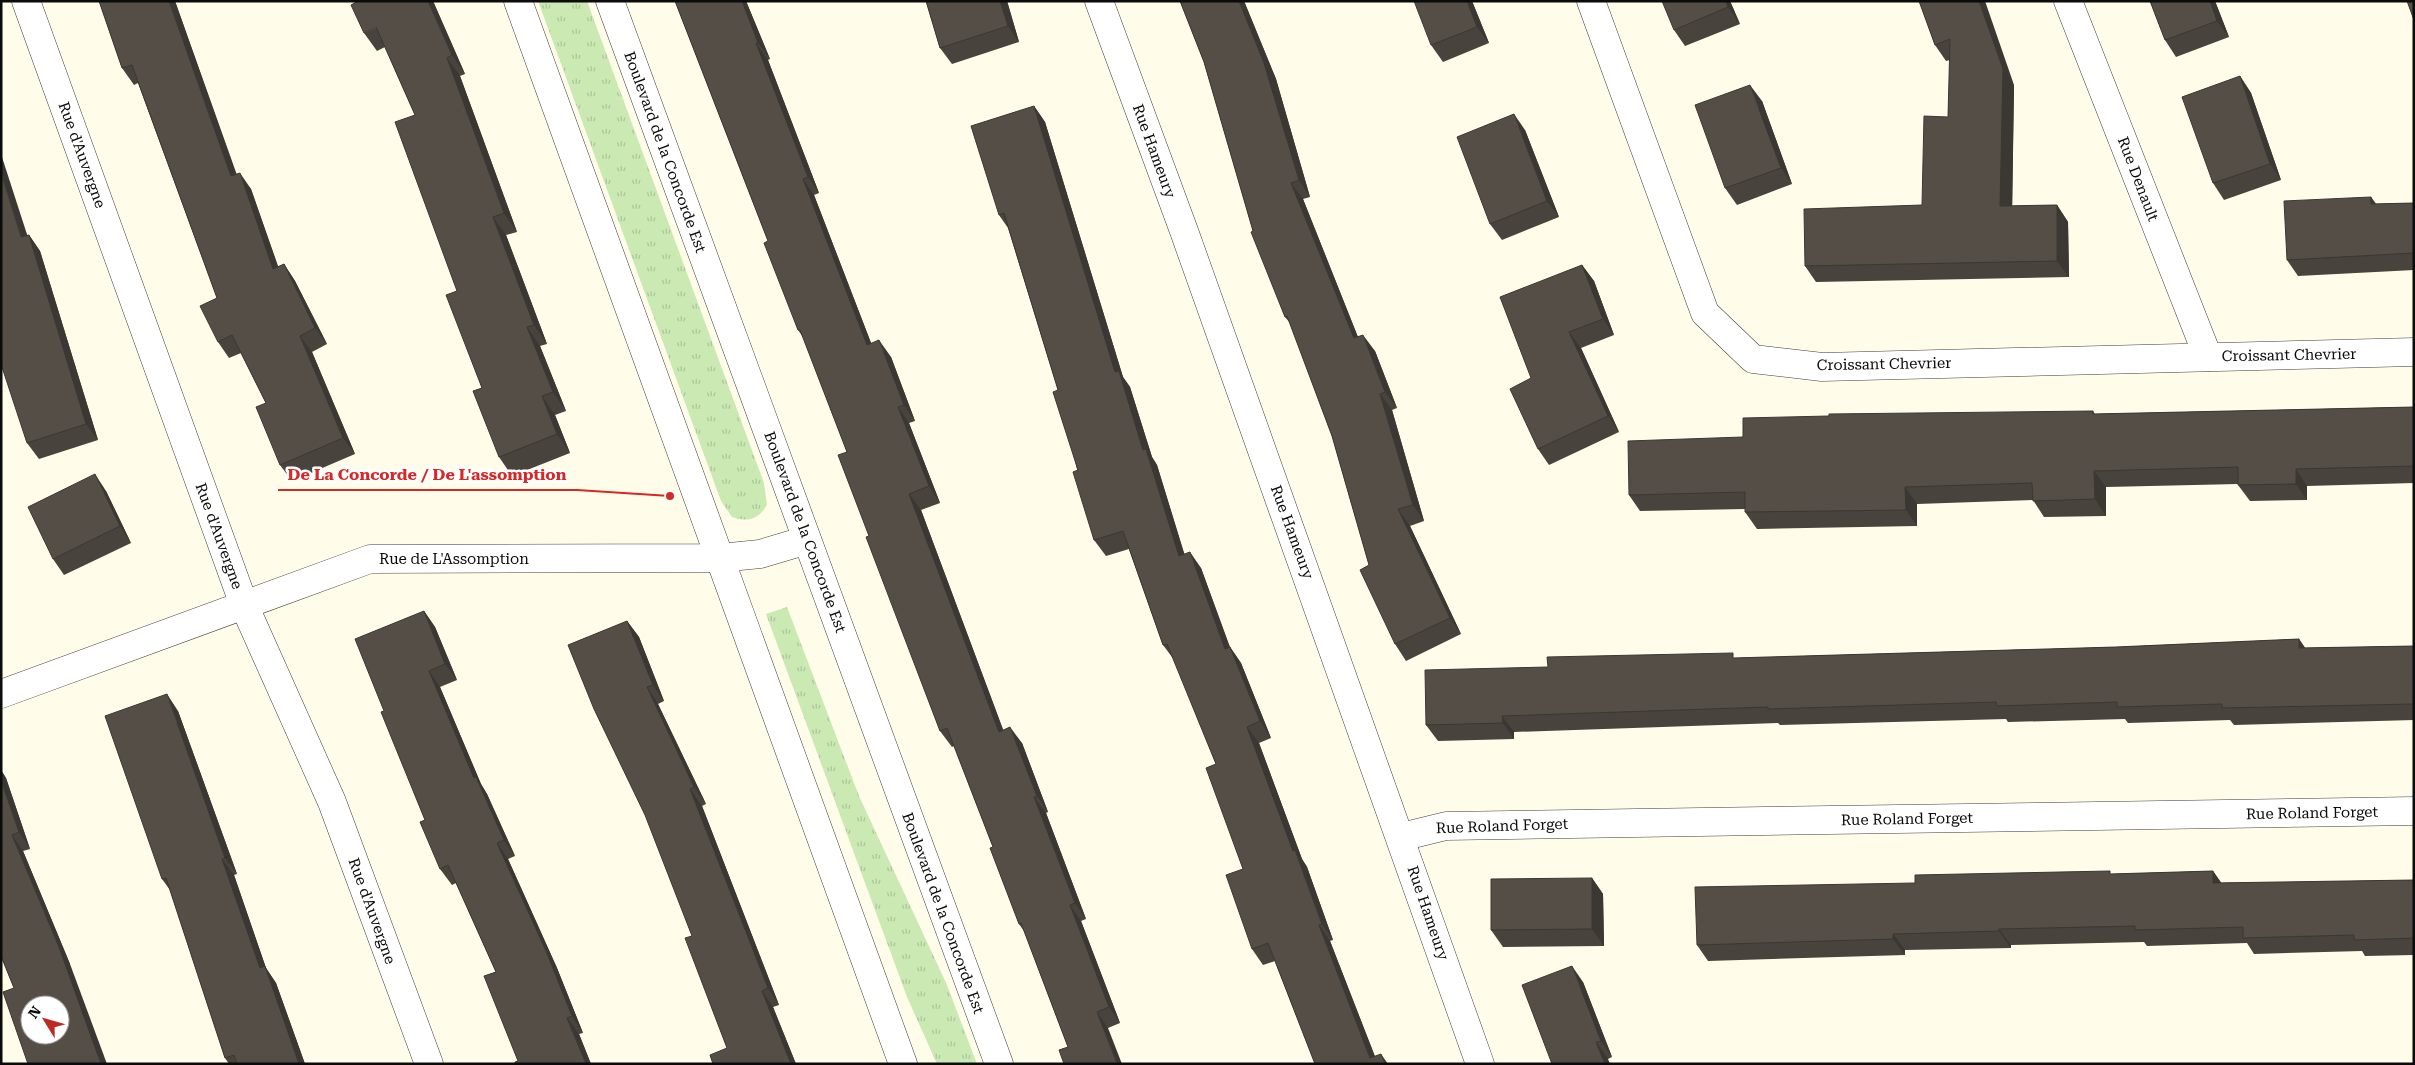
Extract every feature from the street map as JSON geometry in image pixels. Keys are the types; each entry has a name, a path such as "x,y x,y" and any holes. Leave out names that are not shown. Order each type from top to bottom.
{"street":[{"name":"Rue d'Auvergne","path":"26,1 244,605 332,802 429,1064"},
{"path":"518,1 903,1064"},
{"name":"Boulevard de la Concorde Est","path":"610,1 998,1064"},
{"name":"Rue Hameury","path":"1099,1 1401,838 1480,1064"},
{"name":"Croissant Chevrier","path":"1591,1 1705,313 1753,358 1822,367 2414,352"},
{"name":"Rue Denault","path":"2068,1 2208,357"},
{"name":"Rue de L'Assomption","path":"1,694 370,559 720,558 760,554 807,540"},
{"name":"Rue Roland Forget","path":"1401,838 1446,826 2414,811"}],"green space":[{"path":"538,1 587,1 764,483 767,505 756,517 743,519 732,517 721,501"},
{"path":"787,607 859,796 947,985 977,1064 937,1064 907,997 766,614"}],"building":[{"path":"99,1 169,1 231,176 240,173 273,269 284,264 315,328 300,336 343,438 280,465 256,407 266,403 232,335 218,342 200,306 217,298 132,65 122,68"},
{"path":"358,1 428,1 452,55 447,58 504,213 493,217 534,325 527,327 553,392 542,396 557,434 499,457 473,391 482,388 446,295 457,291 395,122 415,115 376,27 364,33 351,5"},
{"path":"675,1 742,1 758,43 756,43 808,177 803,179 867,345 879,340 904,405 898,407 929,486 909,494 999,732 1010,727 1037,796 1034,797 1075,903 1070,905 1109,1007 1097,1012 1117,1064 1064,1064 1059,1050 1068,1047 990,848 993,847 947,728 940,731 866,537 869,536 838,455 847,452 764,243 768,241"},
{"path":"926,1 1000,1 1008,26 940,48"},
{"path":"1180,1 1239,1 1264,63 1299,180 1291,183 1354,338 1363,335 1385,392 1380,394 1413,505 1398,509 1450,618 1395,644 1360,570 1369,565 1332,436 1287,316 1285,317 1251,232 1253,231 1204,62"},
{"path":"1414,1 1467,1 1477,27 1431,45"},
{"path":"1662,1 1726,1 1728,7 1674,30"},
{"path":"1919,1 1979,1 2003,69 2000,206 2057,205 2057,261 1805,266 1804,209 1922,205 1924,116 1948,117 1950,39 1935,45"},
{"path":"2150,1 2210,1 2217,21 2165,40"},
{"path":"2407,1 2414,1 2414,20"},
{"path":"2240,76 2270,164 2213,183 2182,97"},
{"path":"1750,85 1781,168 1725,188 1695,105"},
{"path":"1034,106 1115,372 1119,371 1143,450 1146,449 1179,556 1190,552 1225,649 1230,647 1260,721 1247,727 1322,924 1319,925 1370,1058 1381,1054 1385,1064 1315,1064 1268,943 1252,949 1226,875 1243,869 1206,768 1216,764 1167,644 1163,645 1123,531 1094,540 1073,472 1078,470 1053,392 1058,390 1004,213 999,215 971,126"},
{"path":"1514,114 1547,201 1490,224 1457,137"},
{"path":"1,173 21,237 29,235 86,424 27,443 1,364"},
{"path":"2371,197 2371,204 2414,203 2414,253 2287,260 2284,201"},
{"path":"1582,265 1603,319 1569,332 1608,416 1538,449 1510,389 1531,378 1500,297"},
{"path":"2414,407 2414,466 2296,469 2296,484 2238,485 2238,467 2094,471 2095,499 2033,501 2032,483 1905,487 1906,510 1745,512 1745,492 1629,495 1628,441 1743,437 1743,418 1829,416 1829,414 2093,411 2093,414"},
{"path":"95,474 120,526 53,559 28,507"},
{"path":"424,611 445,664 429,671 474,778 476,777 504,840 497,843 546,951 572,1016 567,1018 586,1064 515,1064 518,1061 484,976 496,972 448,865 440,869 420,822 425,820 381,712 384,711 355,639"},
{"path":"627,621 653,685 647,687 694,787 690,789 768,988 762,991 791,1064 713,1064 710,1055 727,1048 685,938 692,936 645,815 594,709 568,645"},
{"path":"2299,639 2299,648 2414,646 2414,704 2222,708 2222,704 2117,707 2117,702 1997,706 1996,702 1502,716 1503,723 1426,725 1425,670 1548,667 1547,657 1733,653 1733,658 2116,647"},
{"path":"167,694 225,858 222,859 260,968 265,966 299,1064 237,1064 234,1055 225,1058 166,878 162,879 105,716"},
{"path":"1,780 19,832 12,835 59,947 101,1064 28,1064 21,1045 70,1045 70,995 20,995 20,1041 3,992 14,988 1,956"},
{"path":"2110,871 2110,874 2213,871 2213,883 2414,880 2414,938 2354,940 2354,935 2243,938 2243,927 2135,930 2135,926 1999,929 1999,931 1893,934 1893,939 1697,945 1695,887 1915,883 1915,875"},
{"path":"1592,878 1592,929 1491,930 1491,879"},
{"path":"1572,966 1601,1041 1596,1042 1605,1064 1552,1064 1522,985"}],"place":[{"name":"De La Concorde / De L'assomption","path":"670,496"}]}
